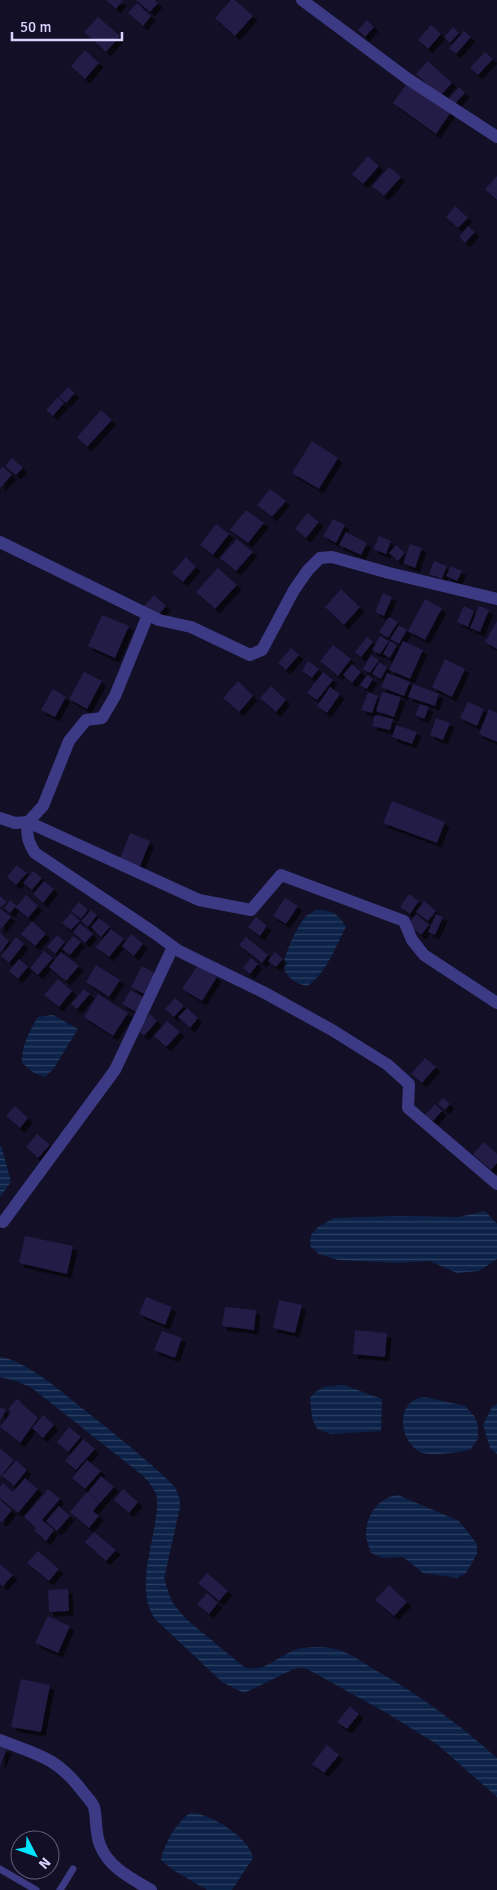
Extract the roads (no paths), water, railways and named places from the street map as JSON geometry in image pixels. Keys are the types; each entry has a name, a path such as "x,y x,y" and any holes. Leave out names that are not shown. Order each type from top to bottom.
{"street":[{"path":"302,0 408,79 497,137"},
{"path":"0,542 159,620 191,627 250,655 262,650 294,590 308,570 320,558 332,557 497,599"},
{"path":"148,614 111,703 102,718 86,720 69,741 43,806 28,822 26,833 28,843 35,853 173,947 265,993 332,1030 388,1065 409,1084 408,1108 497,1184"},
{"path":"0,818 15,823 28,822 199,900 251,910 281,876 404,921 412,940 424,955 497,1003"},
{"path":"3,1222 114,1070 173,947"},
{"path":"0,1740 52,1760 63,1769 94,1806 99,1844 107,1856 128,1876 151,1890"}],"lane":[{"path":"0,1868 36,1890"},
{"path":"60,1890 73,1869"}],"water":[{"path":"316,910 326,910 334,913 346,927 325,967 314,981 307,986 299,984 287,974 284,962 288,948 299,926 306,916"},
{"path":"53,1015 78,1029 54,1068 45,1077 34,1073 22,1063 22,1057 26,1039 38,1017"},
{"path":"0,1146 11,1182 0,1197"},
{"path":"485,1211 497,1224 497,1259 479,1271 457,1273 429,1261 397,1263 338,1260 319,1254 310,1246 311,1235 318,1227 334,1218 459,1217"},
{"path":"0,1357 22,1365 46,1380 132,1448 175,1487 180,1500 180,1507 164,1579 172,1602 186,1619 244,1667 252,1669 268,1665 296,1649 309,1647 323,1647 342,1651 354,1657 437,1710 497,1758 497,1797 438,1745 385,1712 307,1669 294,1669 244,1693 222,1682 155,1619 150,1609 147,1597 146,1573 157,1505 156,1494 152,1486 142,1475 32,1388 0,1377"},
{"path":"344,1385 382,1399 381,1431 331,1434 317,1429 312,1418 310,1398 321,1388"},
{"path":"425,1397 465,1406 475,1417 478,1426 478,1439 470,1450 445,1454 425,1453 420,1452 407,1439 403,1421 404,1412 415,1399"},
{"path":"497,1404 497,1454 490,1448 483,1425 492,1407"},
{"path":"398,1495 459,1521 477,1544 477,1554 466,1573 457,1578 423,1573 403,1557 383,1558 371,1553 366,1534 368,1520 380,1503 391,1496"},
{"path":"191,1813 208,1817 228,1828 250,1850 253,1858 232,1890 207,1890 173,1870 161,1860 172,1834 181,1821"}]}
